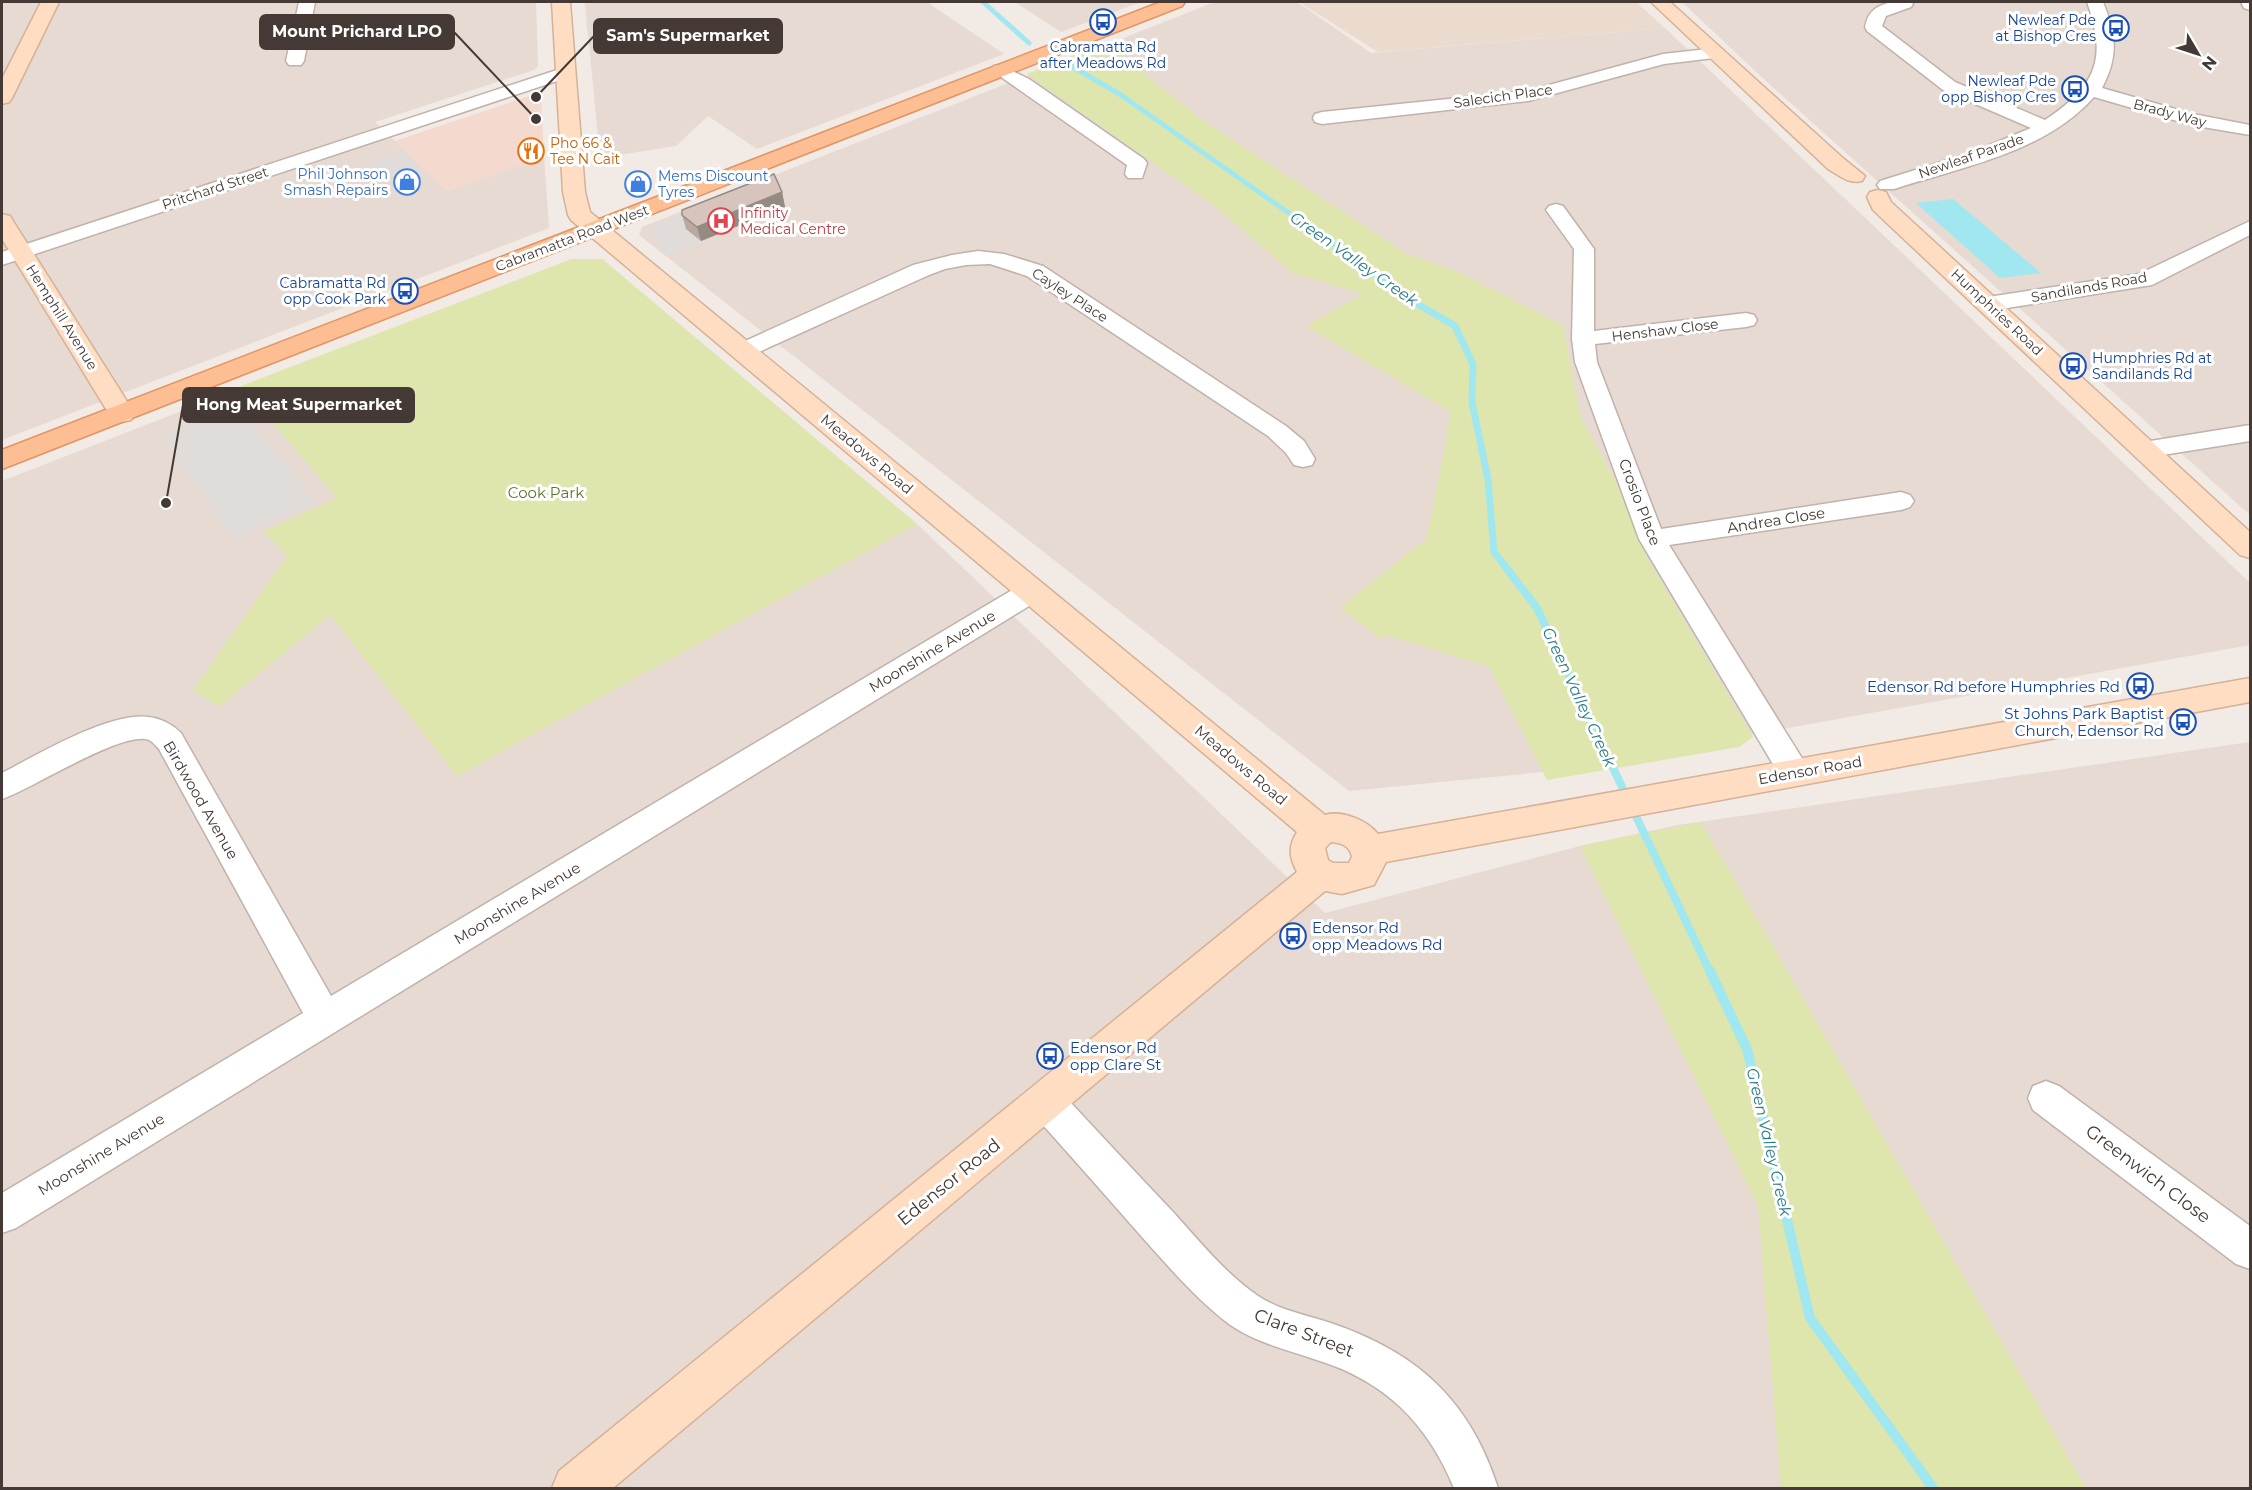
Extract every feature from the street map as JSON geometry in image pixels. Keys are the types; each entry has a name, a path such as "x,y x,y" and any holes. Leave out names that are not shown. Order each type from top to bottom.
{"main road":[{"path":"2,98 50,2"},
{"name":"Meadows Road","path":"561,2 576,205 579,215 1320,831"},
{"name":"Cabramatta Road West","path":"2,460 1176,2"},
{"path":"1660,2 1836,164 1854,176 1845,182 1848,188 1859,195 1883,191"},
{"name":"Humphries Road","path":"1883,191 1881,205 2250,548"},
{"name":"Hemphill Avenue","path":"2,221 11,255 122,414"},
{"name":"Edensor Road","path":"1369,850 2250,690"},
{"path":"1329,828 1349,830 1358,835 1369,850 1370,859 1361,874 1341,880 1320,874 1308,859 1306,851 1313,836 1320,831 1329,828"},
{"name":"Edensor Road","path":"576,1488 1320,874"}],"street":[{"path":"295,61 307,2"},
{"name":"Newleaf Parade","path":"1883,191 2006,147 2072,111 2091,91 2101,75 2106,58 2100,16 2095,2"},
{"path":"1905,4 1882,9 1874,18 1873,27 1949,86 2045,127"},
{"name":"Salecich Place","path":"1322,118 1528,96 1662,59 1716,53"},
{"path":"1000,70 1023,83 1137,163 1135,174"},
{"name":"Pritchard Street","path":"11,255 566,72"},
{"name":"Brady Way","path":"2091,91 2191,119 2250,130"},
{"name":"Crosio Place","path":"1556,210 1584,249 1583,339 1586,362 1652,539 1794,772"},
{"name":"Sandilands Road","path":"1988,304 2144,280 2250,227"},
{"name":"Cayley Place","path":"742,351 921,270 952,260 982,255 1011,261 1035,271 1277,430 1295,447 1303,459"},
{"name":"Henshaw Close","path":"1583,339 1746,320"},
{"path":"2144,450 2250,433"},
{"name":"Andrea Close","path":"1652,539 1900,501"},
{"name":"Moonshine Avenue","path":"2,1214 1032,591"},
{"name":"Birdwood Avenue","path":"2,787 123,730 145,727 160,732 170,741 325,1019"},
{"name":"Greenwich Close","path":"2046,1098 2250,1250"},
{"name":"Clare Street","path":"1046,1102 1199,1270 1244,1310 1272,1325 1339,1346 1370,1359 1404,1381 1431,1407 1458,1446 1476,1488"}],"shaded area":[{"path":"2,2 536,2 538,66 534,70 375,122 448,191 544,156 549,228 2,440"},
{"path":"585,2 929,2 1004,54 757,149 708,116 676,146 600,158"},
{"path":"1015,2 1141,2 1061,32"},
{"path":"1215,2 1297,2 1371,53 1665,28 2250,583 2250,645 1543,772 1349,791 639,235 642,227"},
{"path":"1299,2 1636,2 1665,28 1378,52"},
{"path":"1682,2 2250,2 2250,515 1767,82"},
{"path":"631,16 633,30 588,36 586,21"},
{"path":"535,94 541,95 544,156 448,191 395,141"},
{"path":"404,153 419,167 372,183 357,169"},
{"path":"688,212 701,241 666,256 657,249 664,245 647,231"},
{"path":"572,259 602,259 917,524 1325,913 1580,846 1678,825 2250,742 2250,1488 2,1488 2,481"},
{"path":"239,405 315,502 234,539 162,437"}],"green space":[{"path":"1105,43 1204,121 1405,253 1458,272 1563,325 1581,418 1624,497 1646,556 1753,737 1739,747 1547,780 1489,667 1387,635 1381,639 1340,608 1427,538 1451,412 1306,326 1363,294 1293,273 1216,207 1027,74"},
{"name":"Cook Park","path":"572,259 602,259 917,524 457,776 330,615 219,707 193,690 287,556 264,531 337,498 241,386"},
{"path":"1701,822 2086,1488 1781,1488 1758,1206 1580,846"}],"water":[{"path":"1953,199 2041,273 2000,278 1916,203"}],"building":[{"path":"774,174 782,192 697,227 682,215 682,210"}],"waterway":[{"name":"Green Valley Creek","path":"983,2 1029,43"},
{"name":"Green Valley Creek","path":"1061,60 1121,95 1340,249"},
{"name":"Green Valley Creek","path":"1337,248 1416,303 1455,326 1473,364 1472,403 1488,479 1494,552 1505,566"},
{"name":"Green Valley Creek","path":"1504,565 1537,608 1710,972"},
{"name":"Green Valley Creek","path":"1710,971 1747,1049 1810,1318 1933,1488"}],"place":[{"name":"Cabramatta Rd after Meadows Rd","path":"1103,22"},
{"name":"Newleaf Pde at Bishop Cres","path":"2116,28"},
{"name":"Newleaf Pde opp Bishop Cres","path":"2075,89"},
{"name":"Sam's Supermarket","path":"536,97"},
{"name":"Mount Prichard LPO","path":"536,119"},
{"name":"Pho 66 & Tee N Cait","path":"531,151"},
{"name":"Phil Johnson Smash Repairs","path":"407,182"},
{"name":"Mems Discount Tyres","path":"638,184"},
{"name":"Infinity Medical Centre","path":"721,221"},
{"name":"Cabramatta Rd opp Cook Park","path":"405,291"},
{"name":"Humphries Rd at Sandilands Rd","path":"2073,366"},
{"name":"Hong Meat Supermarket","path":"166,503"},
{"name":"Edensor Rd before Humphries Rd","path":"2140,686"},
{"name":"St Johns Park Baptist Church, Edensor Rd","path":"2183,722"},
{"name":"Edensor Rd opp Meadows Rd","path":"1293,936"},
{"name":"Edensor Rd opp Clare St","path":"1050,1056"}]}
